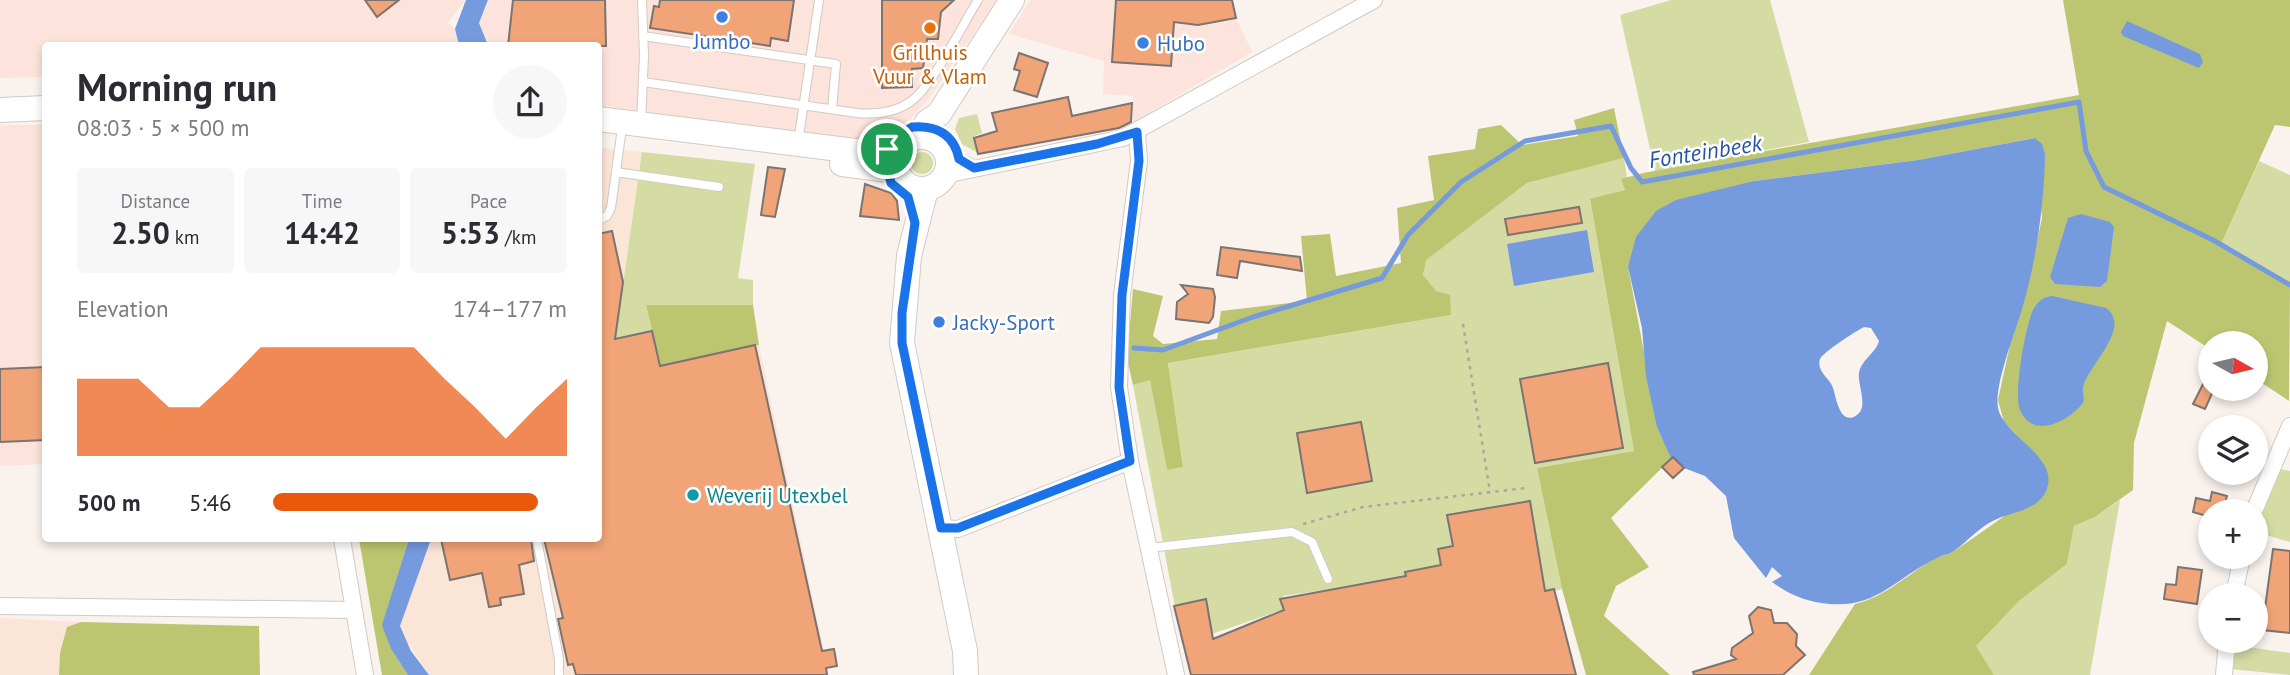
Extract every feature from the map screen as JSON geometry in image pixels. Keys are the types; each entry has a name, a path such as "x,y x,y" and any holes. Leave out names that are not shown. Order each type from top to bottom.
{"main road":[{"path":"966,675 965,651 902,343 902,313 915,223 908,202 923,163 927,122 939,114 1012,0"},
{"path":"0,97 42,95"},
{"path":"0,110 42,108"},
{"path":"602,121 620,130 923,163"},
{"path":"620,130 798,144 867,152 923,163"}],"street":[{"path":"923,163 961,174 974,168 1097,144 1137,132 1374,0"},
{"path":"1137,132 1139,161 1122,295 1119,387 1130,461 1176,675"},
{"path":"2259,499 2290,426"},
{"path":"941,528 958,528 1130,461"},
{"path":"343,542 365,675"},
{"path":"0,606 354,610"},
{"path":"2224,675 2226,653"}],"lane":[{"path":"602,218 607,216 611,208 620,130 643,82 642,0"},
{"path":"798,144 819,0"},
{"path":"643,82 858,114 883,112 915,99 978,0"},
{"path":"643,36 836,64 832,109"},
{"path":"616,172 719,187"},
{"path":"1149,548 1280,531 1303,536 1312,542 1328,579"},
{"path":"538,542 559,659 559,675"}],"path":[{"path":"1463,324 1490,492"},
{"path":"1280,531 1363,507 1526,488"}],"shaded area":[{"path":"0,0 465,0 448,23 455,29 458,42 42,42 42,77 0,78"},
{"path":"489,0 997,0 925,104 904,125 885,136 863,143 602,105 602,42 487,42 479,23"},
{"path":"1030,0 1232,0 1236,18 1252,52 1133,122 1133,96 1103,94 1104,61 1009,34"},
{"path":"0,125 42,125 42,464 0,466"},
{"name":"Weverij Utexbel","path":"602,148 642,152 615,338 652,331 661,366 759,345 829,675 429,675 401,632 400,618 427,542 602,542"},
{"path":"0,618 81,622 67,627 60,653 59,675 0,675"}],"green space":[{"path":"1671,0 1770,0 1809,142 1655,171 1620,15"},
{"path":"2063,0 2290,0 2290,127 2275,125 2222,242 2290,284 2289,401 2268,387 2268,331 2198,331 2198,341 2167,321 2134,443 2133,490 2095,517 2074,526 2067,564 2019,601 1976,646 1994,675 1809,675 1855,604 1876,596 1934,559 1954,551 2048,482 2040,459 2004,422 1998,400 2042,218 2035,138 1918,160 1754,181 1628,267 1659,432 1673,457 1611,518 1649,567 1616,586 1604,616 1670,675 1586,675 1562,589 1537,468 1634,451 1590,199 1625,190 1621,179 1643,173 2079,95"},
{"path":"1614,108 1624,158 1527,183 1426,260 1423,275 1436,291 1450,295 1451,315 1168,363 1183,467 1167,470 1150,380 1133,385 1127,358 1133,289 1163,296 1153,336 1163,344 1217,339 1221,311 1307,301 1301,236 1330,234 1336,276 1401,263 1397,208 1434,200 1428,156 1475,149 1478,129 1501,125 1522,145 1578,136 1574,120"},
{"path":"977,114 982,133 974,136 978,153 962,144 955,129 959,118"},
{"path":"642,152 755,164 738,278 753,280 753,305 646,305 652,331 615,339"},
{"path":"922,152 930,155 933,163 930,171 922,174 914,171 911,163 914,155"},
{"path":"1624,158 1627,178 1622,179 1625,190 1590,200 1634,451 1537,468 1562,589 1418,626 1405,578 1283,596 1285,609 1182,644 1133,385 1150,379 1167,470 1183,466 1168,363 1451,315 1423,275 1425,260 1527,183"},
{"path":"2259,161 2290,175 2290,284 2222,242"},
{"path":"646,305 753,305 759,345 660,366"},
{"path":"2280,469 2290,471 2290,542 2268,536 2267,499"},
{"path":"2120,500 2090,675 1994,675 1975,646 2019,601 2067,564 2074,526 2095,517"},
{"path":"360,542 408,542 383,625 391,649 408,675 382,675"},
{"path":"81,622 259,626 260,675 59,675 60,653 67,627"},
{"path":"2268,650 2290,653 2290,675 2231,669 2233,653 2268,653"}],"water":[{"path":"466,0 488,0 479,23 487,42 458,42 455,29"},
{"path":"2127,21 2200,54 2203,62 2199,68 2123,36 2121,32"},
{"path":"2035,138 2042,144 2045,154 2044,173 2036,249 2023,306 2002,372 1998,408 2010,428 2039,457 2046,468 2046,491 2031,506 1991,522 1954,551 1937,558 1882,592 1855,603 1814,602 1783,590 1772,582 1782,576 1772,567 1766,578 1734,538 1726,496 1705,476 1684,468 1671,458 1657,427 1646,376 1642,328 1628,267 1636,237 1656,211 1676,200 1754,181 1918,160","holes":["1871,328 1879,341 1859,373 1862,407 1857,415 1846,417 1840,409 1831,384 1820,368 1820,359 1860,329"]},
{"path":"2081,214 2110,222 2114,227 2107,281 2100,287 2055,284 2050,277 2068,218"},
{"path":"1587,230 1594,272 1514,286 1507,244"},
{"path":"2052,296 2106,308 2113,316 2114,326 2112,336 2086,379 2083,403 2070,416 2042,426 2026,419 2020,410 2018,390 2021,359 2031,316 2040,301"},
{"path":"408,542 430,542 400,626 411,651 429,675 408,675 391,649 382,625"}],"building":[{"path":"365,0 399,0 377,17"},
{"path":"513,0 605,0 606,46 602,46 602,42 508,42"},
{"name":"Jumbo","path":"660,0 794,0 788,41 771,38 770,46 650,28 654,6 659,7"},
{"path":"882,0 954,0 941,12 938,39 927,39 923,68 912,69 912,87 882,88"},
{"name":"Hubo","path":"1116,0 1232,0 1236,18 1198,25 1174,22 1171,66 1112,62"},
{"path":"1019,53 1048,63 1037,97 1014,90 1020,71 1014,69"},
{"path":"1068,97 1072,116 1132,103 1131,122 1119,128 978,154 974,138 997,131 992,113"},
{"path":"768,167 785,169 775,217 761,215"},
{"path":"865,184 891,193 897,201 899,220 860,216"},
{"path":"1579,207 1582,223 1508,235 1505,219"},
{"name":"Weverij Utexbel","path":"612,231 623,282 615,339 652,331 660,366 755,345 822,651 834,649 837,666 826,668 827,675 576,675 573,664 568,665 558,619 563,618 545,542 602,542 602,233"},
{"path":"1221,247 1300,257 1302,271 1240,261 1237,278 1217,275"},
{"path":"1181,285 1213,289 1213,317 1209,323 1176,319 1177,302 1188,294"},
{"path":"1608,363 1623,448 1535,463 1520,379"},
{"path":"42,367 42,440 0,442 0,369"},
{"path":"2198,394 2198,401 2209,401 2205,409 2193,404"},
{"path":"1361,422 1372,481 1307,493 1297,433"},
{"path":"1673,457 1684,468 1673,478 1662,467"},
{"path":"2212,492 2227,496 2226,499 2210,499"},
{"path":"2196,498 2201,499 2198,499 2198,513 2193,512"},
{"path":"1530,501 1545,591 1554,589 1576,675 1191,675 1174,606 1206,599 1213,639 1284,610 1280,599 1406,576 1405,572 1441,565 1438,549 1453,546 1447,515"},
{"path":"442,542 531,542 534,561 519,565 524,594 500,598 501,605 489,607 482,573 450,580"},
{"path":"2273,549 2290,551 2290,633 2268,631 2268,586"},
{"path":"2178,567 2202,570 2197,604 2164,599 2166,584 2176,585"},
{"path":"1758,607 1771,610 1774,623 1787,623 1797,634 1796,646 1805,655 1783,675 1694,675 1693,672 1736,659 1731,655 1732,648 1753,633 1749,616"}],"waterway":[{"name":"Fonteinbeek","path":"1134,348 1163,350 1253,317 1382,278 1408,235 1461,182 1525,141 1611,126 1631,168 1642,182 2079,102 2086,151 2104,187 2213,240 2290,285"}],"place":[{"name":"Jumbo","path":"722,17"},
{"name":"Grillhuis Vuur & Vlam","path":"930,28"},
{"name":"Hubo","path":"1143,43"},
{"name":"Jacky-Sport","path":"939,322"},
{"name":"Weverij Utexbel","path":"693,495"}],"route":[{"path":"912,127 935,128 950,138 956,146 959,159 974,168 1097,144 1137,132 1139,161 1122,295 1119,387 1130,461 958,528 941,528 904,365 902,343 902,313 915,223 908,197 891,183 887,173 887,149 894,138 912,127"}]}
